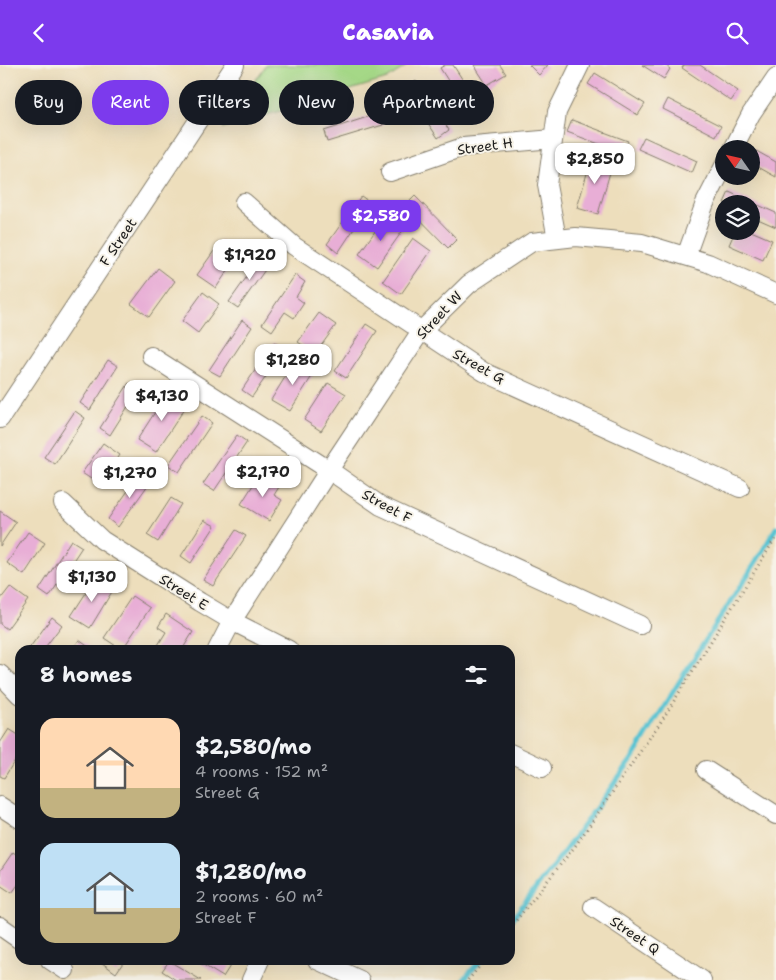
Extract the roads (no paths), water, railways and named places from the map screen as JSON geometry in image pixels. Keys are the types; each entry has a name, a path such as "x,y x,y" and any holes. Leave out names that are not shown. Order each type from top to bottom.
{"street":[{"name":"F Street","path":"0,419 235,65"},
{"path":"557,239 547,185 553,139 557,111 580,65"},
{"path":"738,140 751,114 776,77"},
{"name":"Street H","path":"390,172 463,147 553,139"},
{"path":"686,256 705,203 715,184"},
{"name":"Street G","path":"244,202 294,247 484,372 740,487"},
{"name":"Street W","path":"220,645 232,621 421,331 469,284 532,242 576,237 642,243 708,263 776,294"},
{"name":"Street F","path":"151,356 329,470 381,506 640,625"},
{"name":"Street E","path":"63,503 102,540 232,621 279,645"},
{"path":"0,674 15,690"},
{"path":"515,755 542,768"},
{"path":"706,770 776,815"},
{"name":"Street Q","path":"593,907 702,980"},
{"path":"0,926 15,936"},
{"path":"250,980 258,965"},
{"path":"328,965 360,980"}],"waterway":[{"path":"515,915 632,759 776,528"},
{"path":"463,980 476,965"}]}
